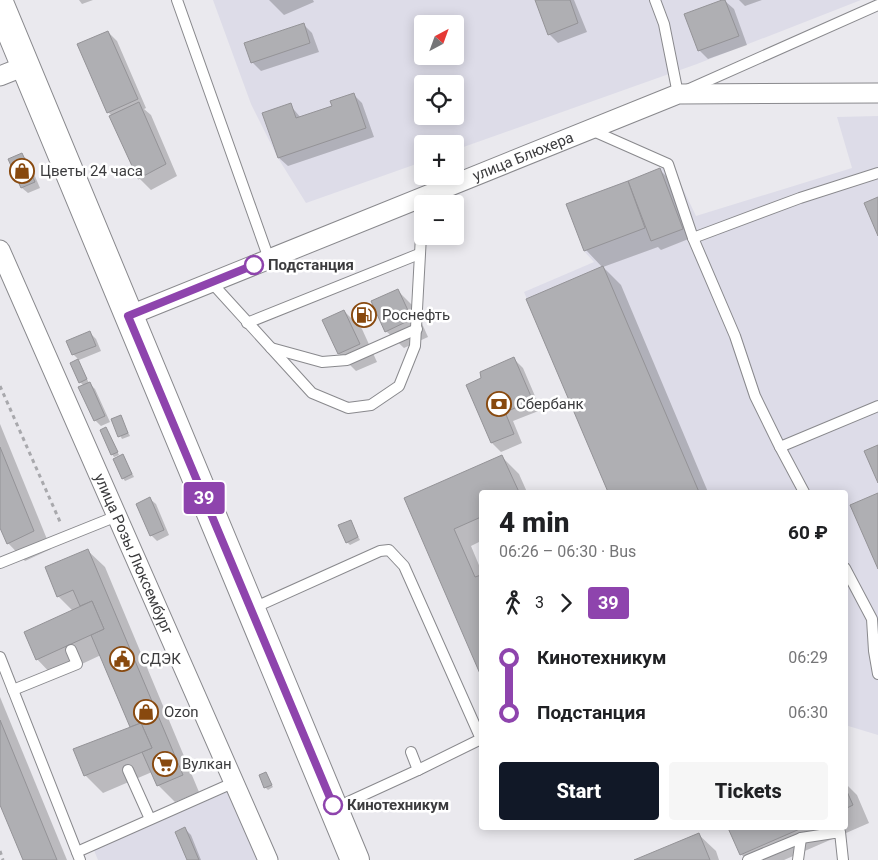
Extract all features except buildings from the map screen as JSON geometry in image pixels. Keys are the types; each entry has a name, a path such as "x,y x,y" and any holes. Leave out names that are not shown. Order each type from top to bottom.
{"main road":[{"path":"0,5 355,860"}],"street":[{"path":"0,76 25,66"},
{"name":"улица Блюхера","path":"430,195 678,94 878,93"},
{"name":"улица Блюхера","path":"128,316 414,202"},
{"name":"улица Розы Люксембург","path":"0,250 268,860"}],"lane":[{"path":"177,0 269,259"},
{"path":"655,0 664,24 678,94 878,4"},
{"path":"590,129 668,164 693,238 735,336 755,396 803,490"},
{"path":"693,238 800,198 878,173"},
{"path":"211,282 312,393 348,408 371,405 399,386 415,346 420,245"},
{"path":"247,323 419,254"},
{"path":"270,348 322,362 347,360 416,329"},
{"path":"780,447 878,406"},
{"path":"0,563 117,516"},
{"path":"250,609 380,551 389,550 404,566 479,735"},
{"path":"848,573 875,620 874,651 878,674"},
{"path":"14,690 77,664 71,650"},
{"path":"0,657 78,856 150,819 234,782"},
{"path":"334,808 479,741"},
{"path":"411,752 418,770"},
{"path":"128,770 150,819"},
{"path":"748,860 801,838 840,832 843,860"},
{"path":"798,860 801,838"}],"path":[{"path":"0,386 66,536"},
{"path":"0,851 4,860"}],"shaded area":[{"path":"213,0 861,0 697,64 464,147 464,135 414,135 414,165 306,203 278,158 251,104"},
{"path":"878,116 878,735 848,726 848,490 607,490 524,292 594,262 584,251 566,204 671,164 696,216 852,168 837,117"},
{"path":"232,790 261,860 98,860 93,848"}],"bus line":[{"name":"39","path":"254,265 128,316 333,805"}],"place":[{"name":"Цветы 24 часа","path":"22,171"},
{"name":"Подстанция","path":"254,265"},
{"name":"Роснефть","path":"364,315"},
{"name":"Сбербанк","path":"499,404"},
{"name":"СДЭК","path":"122,659"},
{"name":"Ozon","path":"146,712"},
{"name":"Вулкан","path":"165,764"},
{"name":"Кинотехникум","path":"333,805"}]}
